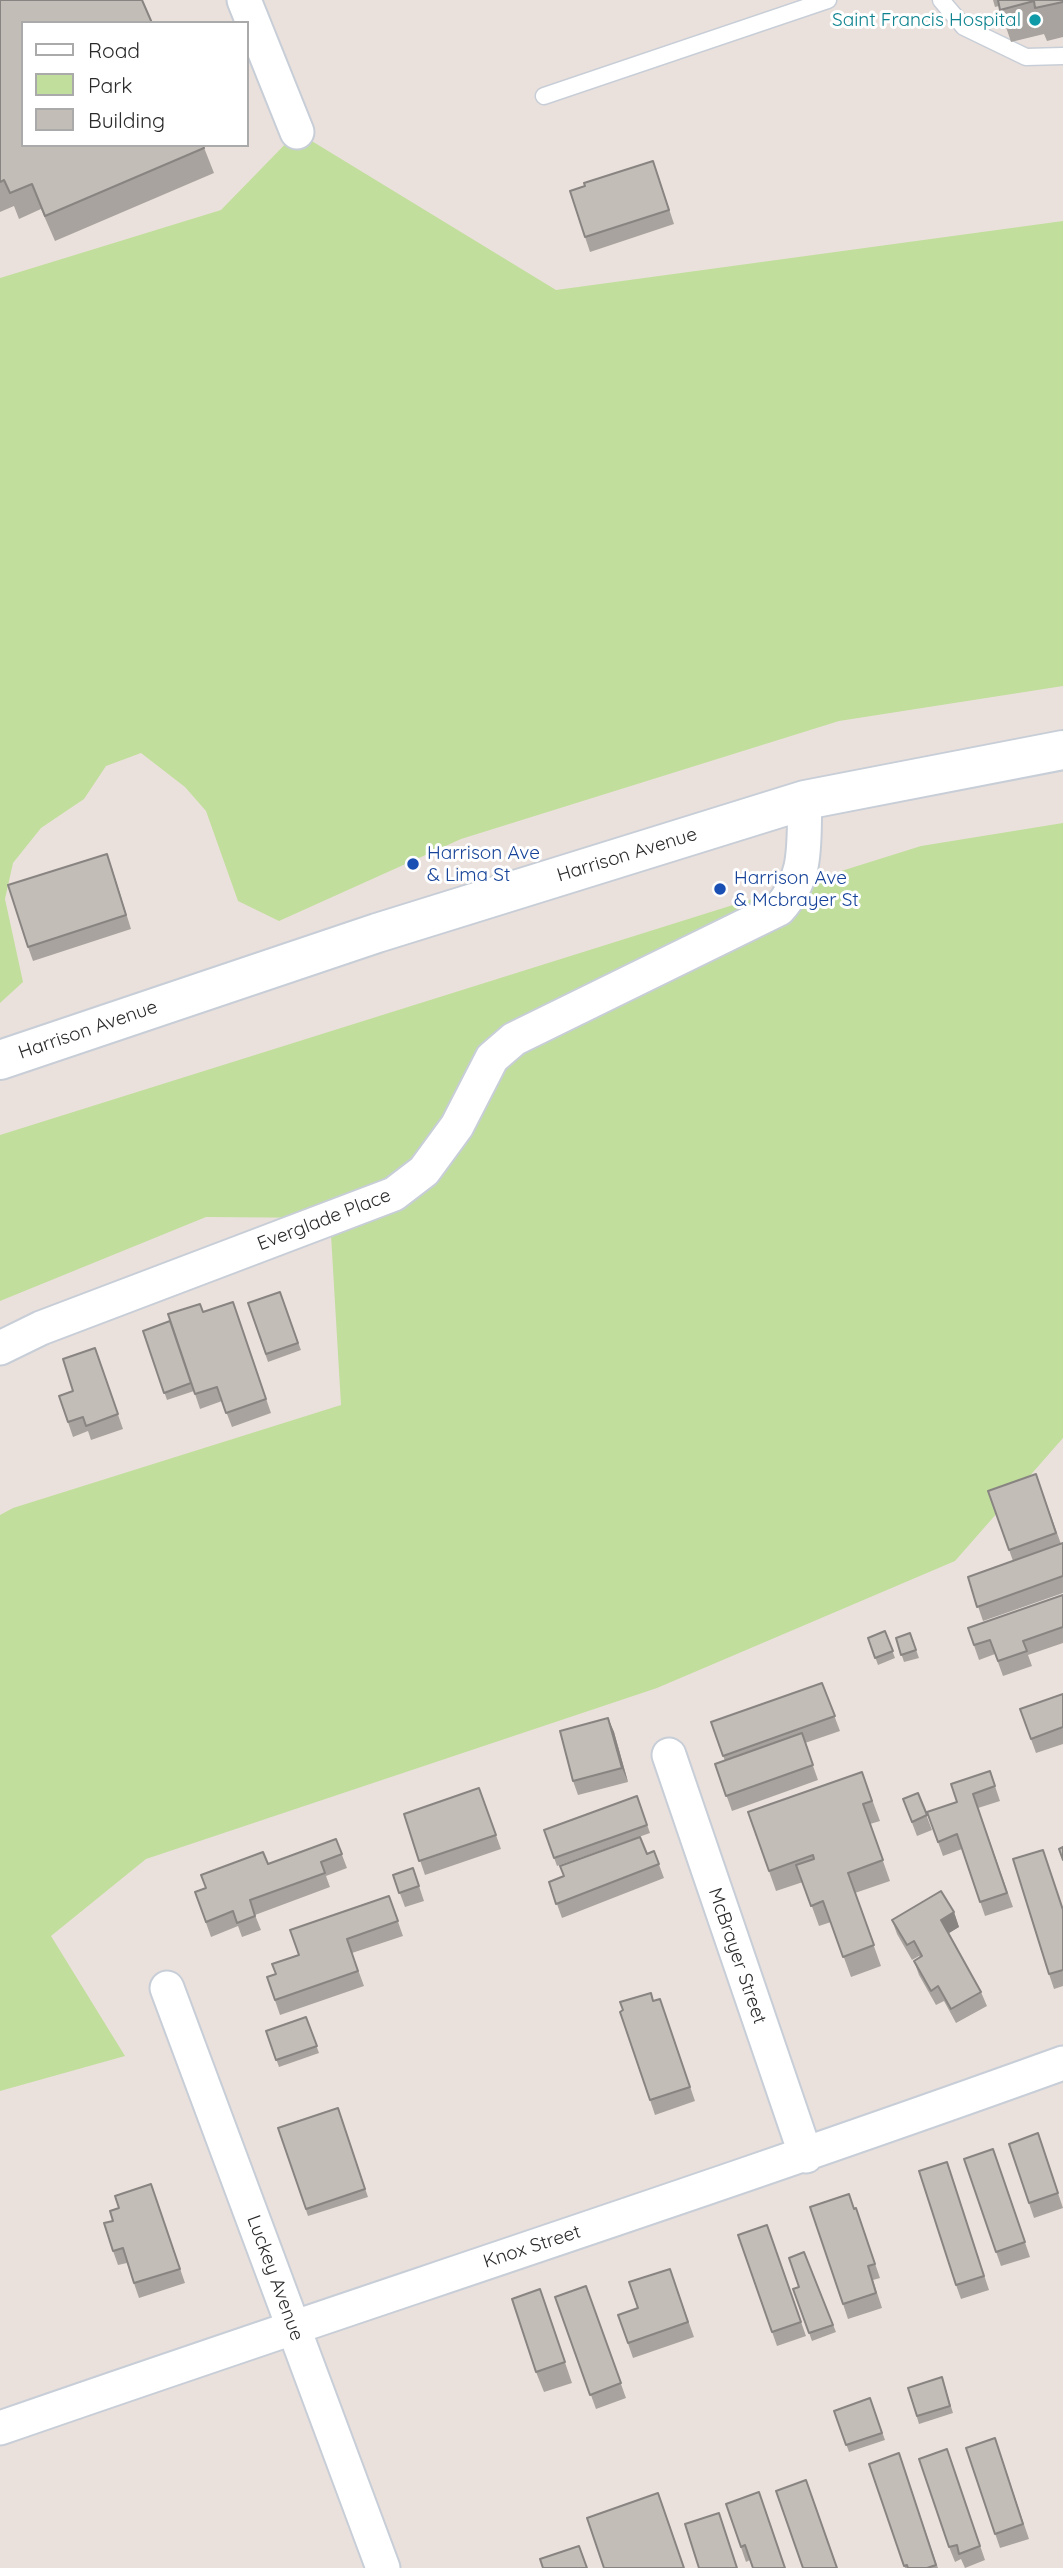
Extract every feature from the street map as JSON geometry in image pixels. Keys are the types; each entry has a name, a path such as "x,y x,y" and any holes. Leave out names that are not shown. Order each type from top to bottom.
{"main road":[{"name":"Harrison Avenue","path":"0,1060 377,933 805,800 1063,750"}],"street":[{"path":"244,0 296,132"},
{"name":"Everglade Place","path":"0,1349 40,1328 394,1194 424,1171 457,1126 492,1058 514,1040 779,909 794,892 802,870 805,800"},
{"name":"McBrayer Street","path":"669,1755 806,2156"},
{"name":"Luckey Avenue","path":"167,1989 383,2568"},
{"name":"Knox Street","path":"0,2428 293,2326 806,2156 1063,2063"}],"lane":[{"path":"544,96 828,0"},
{"path":"941,0 964,27 1026,57 1063,57"}],"green space":[{"path":"297,132 556,290 1063,221 1063,686 839,721 461,839 279,921 238,901 206,811 185,787 141,753 106,766 84,799 41,828 13,863 5,899 23,982 0,1003 0,278 221,210"},
{"path":"1063,823 1063,1438 955,1561 657,1688 146,1859 51,1936 125,2056 0,2091 0,1515 13,1508 341,1405 330,1218 206,1217 0,1301 0,1135 921,846"}],"building":[{"path":"0,0 142,0 151,21 21,21 21,147 204,148 45,216 32,184 10,193 4,180 0,182"},
{"path":"998,0 1063,0 1063,2 1035,8 1034,1 1000,10"},
{"path":"653,161 669,210 585,237 570,191 585,186 584,183"},
{"path":"107,854 126,915 28,947 8,885"},
{"path":"280,1292 298,1343 266,1354 248,1303"},
{"path":"233,1302 266,1399 226,1413 217,1387 195,1394 168,1314 200,1304 203,1312"},
{"path":"170,1321 191,1383 164,1393 143,1331"},
{"path":"95,1348 118,1414 86,1426 83,1417 68,1422 59,1396 73,1391 63,1359"},
{"path":"1036,1474 1056,1533 1009,1550 988,1491"},
{"path":"1063,1543 1063,1576 977,1607 968,1577"},
{"path":"1063,1595 1063,1627 1023,1641 1027,1651 998,1661 990,1640 974,1645 968,1628"},
{"path":"885,1631 893,1651 875,1658 868,1638"},
{"path":"910,1633 916,1650 901,1655 896,1638"},
{"path":"822,1683 835,1716 723,1756 711,1722"},
{"path":"1063,1694 1063,1727 1031,1739 1020,1709"},
{"path":"608,1718 622,1768 573,1781 560,1731"},
{"path":"802,1733 813,1765 726,1796 715,1764"},
{"path":"990,1771 995,1786 973,1794 1007,1893 980,1902 957,1834 938,1842 927,1812 957,1802 951,1784"},
{"path":"862,1772 872,1801 863,1804 883,1860 848,1873 874,1945 843,1957 823,1901 811,1906 796,1865 814,1859 813,1855 769,1871 748,1812"},
{"path":"479,1788 496,1835 419,1861 404,1814"},
{"path":"918,1793 927,1815 912,1822 903,1799"},
{"path":"637,1796 647,1825 554,1858 544,1830"},
{"path":"640,1837 647,1854 654,1851 659,1864 556,1904 549,1882 564,1876 560,1866"},
{"path":"336,1839 342,1854 321,1862 325,1873 250,1900 255,1916 237,1923 233,1911 206,1922 195,1892 206,1888 201,1875 263,1852 268,1864"},
{"path":"1043,1850 1063,1910 1063,1970 1049,1974 1013,1859"},
{"path":"413,1868 419,1886 399,1893 393,1875"},
{"path":"941,1891 954,1912 941,1920 981,1992 951,2009 938,1986 931,1991 914,1961 922,1956 914,1941 907,1945 892,1920"},
{"path":"389,1896 398,1921 347,1939 358,1971 275,2000 267,1977 276,1974 272,1964 299,1955 290,1930"},
{"path":"651,1993 653,2001 660,1999 690,2087 650,2100 620,2012 623,2010 620,2002"},
{"path":"306,2017 317,2046 276,2060 266,2031"},
{"path":"338,2108 365,2189 306,2209 278,2128"},
{"path":"1038,2133 1058,2193 1029,2203 1009,2144"},
{"path":"993,2149 1025,2242 996,2252 964,2159"},
{"path":"947,2162 984,2276 956,2285 919,2171"},
{"path":"151,2184 180,2269 134,2283 123,2248 113,2251 104,2223 113,2221 110,2211 119,2208 115,2196"},
{"path":"849,2194 875,2264 868,2266 876,2293 843,2304 810,2207"},
{"path":"767,2225 801,2322 772,2332 738,2235"},
{"path":"804,2252 833,2325 809,2333 793,2289 799,2287 789,2258"},
{"path":"670,2269 688,2322 628,2343 618,2315 638,2308 629,2282"},
{"path":"586,2286 621,2383 590,2395 555,2297"},
{"path":"540,2289 565,2362 536,2372 512,2299"},
{"path":"942,2377 950,2406 917,2416 908,2388"},
{"path":"870,2398 882,2433 846,2445 834,2411"},
{"path":"995,2438 1023,2524 995,2534 966,2448"},
{"path":"947,2449 980,2546 959,2554 957,2545 949,2547 919,2459"},
{"path":"899,2453 936,2565 927,2568 904,2566 869,2464"},
{"path":"806,2480 837,2568 803,2568 776,2491"},
{"path":"759,2492 785,2568 753,2568 745,2545 741,2547 726,2504"},
{"path":"658,2493 684,2568 604,2568 587,2518"},
{"path":"719,2513 737,2568 699,2568 685,2524"},
{"path":"579,2546 587,2568 543,2568 540,2559"}],"place":[{"name":"Saint Francis Hospital","path":"1035,20"},
{"name":"Harrison Ave & Lima St","path":"413,864"},
{"name":"Harrison Ave & Mcbrayer St","path":"720,889"}]}
